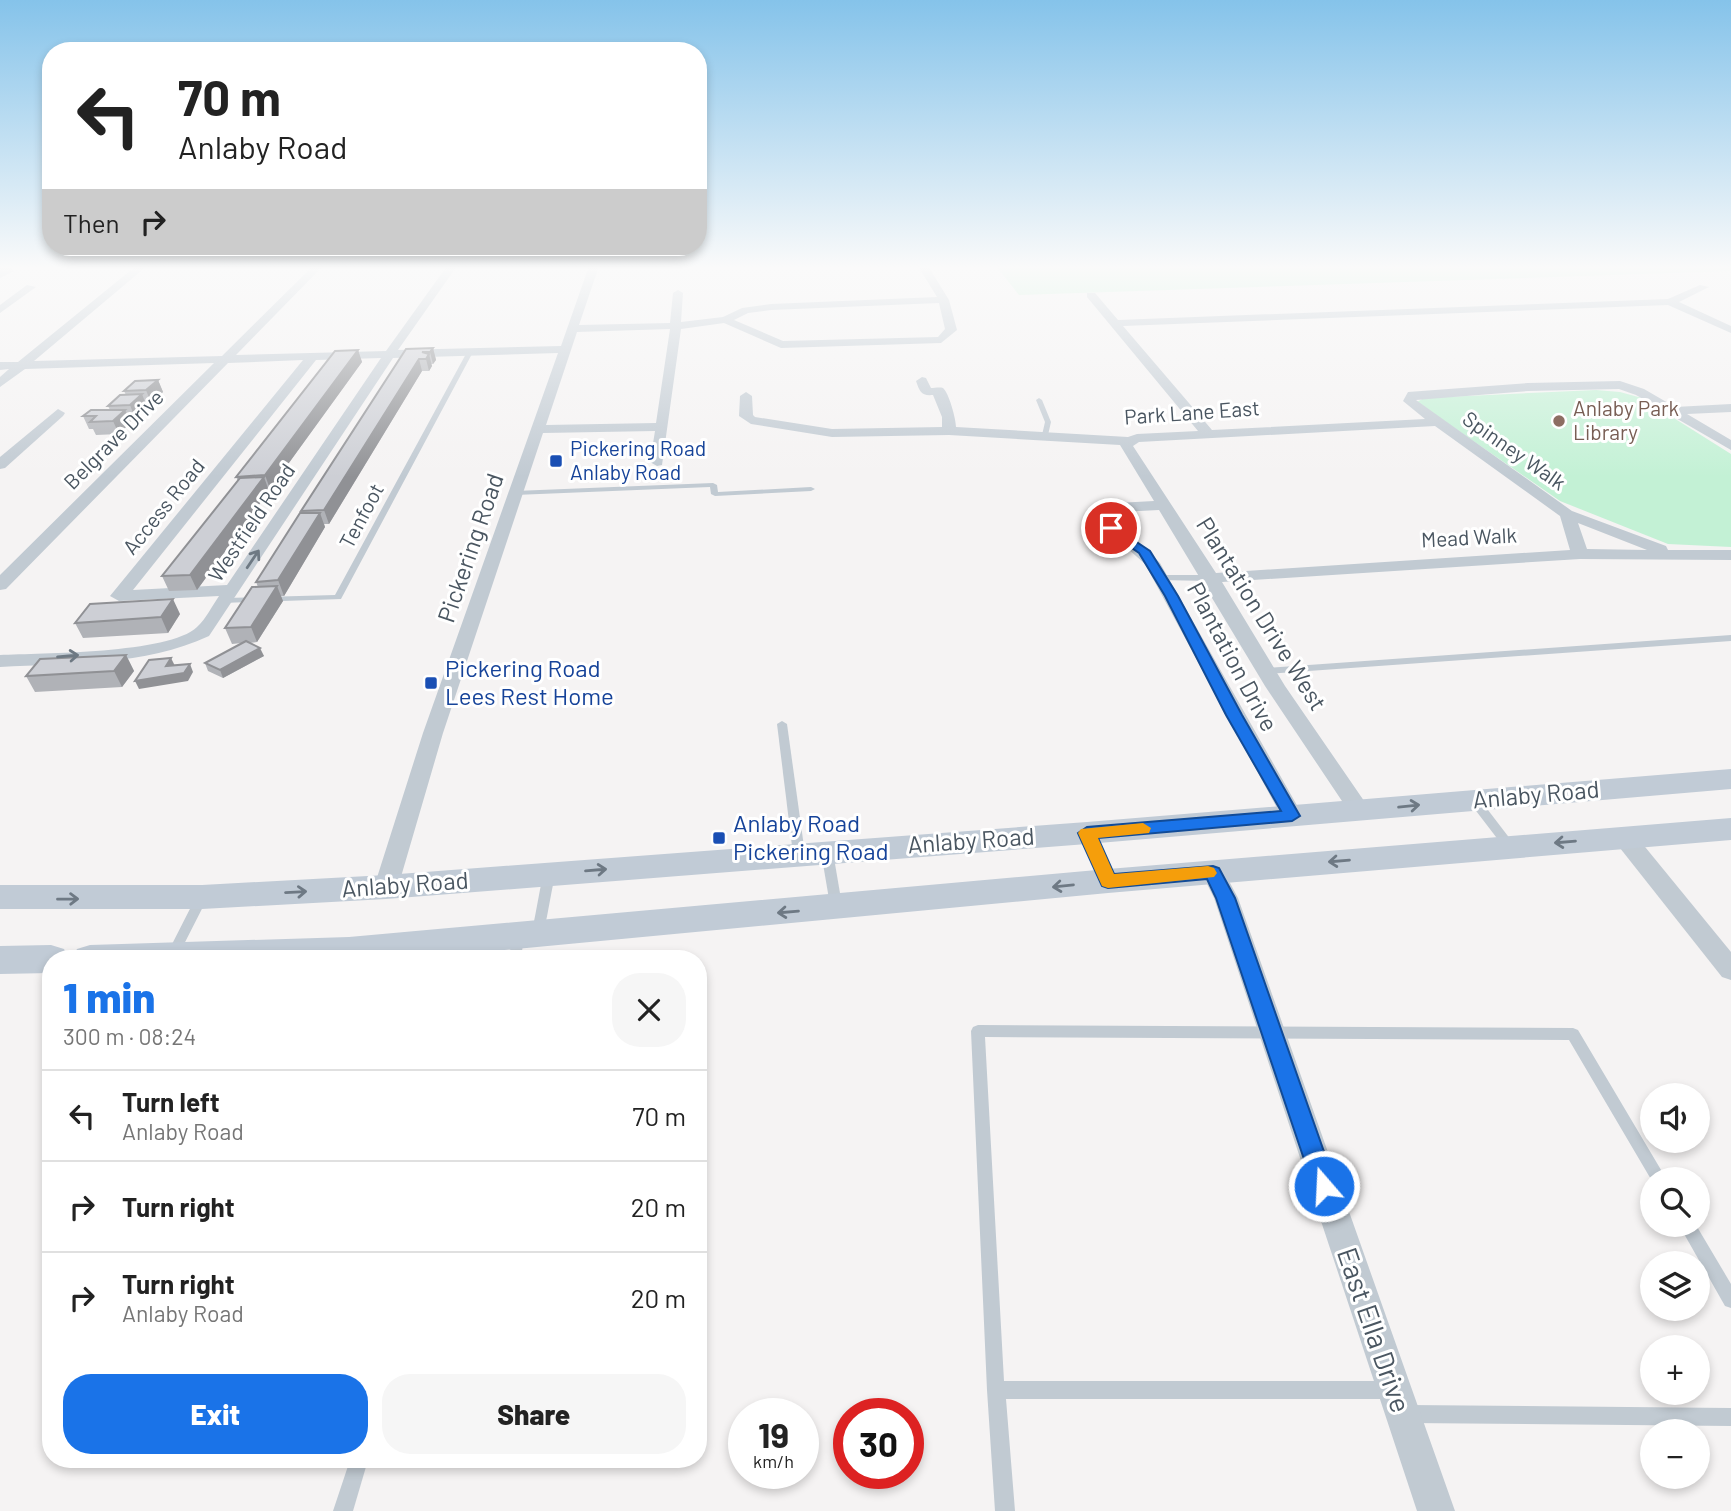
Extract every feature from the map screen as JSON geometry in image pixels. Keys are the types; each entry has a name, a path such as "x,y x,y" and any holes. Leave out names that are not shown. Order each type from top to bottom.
{"main road":[{"name":"Anlaby Road","path":"0,897 202,897 386,887 1087,833 1731,779"},
{"name":"Anlaby Road","path":"371,950 523,943 1108,881 1731,829"},
{"path":"0,960 42,959"}],"street":[{"path":"0,383 57,337"},
{"name":"Belgrave Drive","path":"0,585 246,337"},
{"name":"Westfield Road","path":"0,661 159,649 191,639 203,632 403,337"},
{"name":"Pickering Road","path":"386,887 433,733 570,337"},
{"path":"657,462 674,337"},
{"path":"762,337 781,345 922,342 941,340 946,337"},
{"path":"1127,337 1207,433"},
{"path":"0,366 564,349"},
{"name":"Access Road","path":"228,596 119,596 313,356"},
{"path":"922,382 926,392 938,391 949,417 949,430"},
{"name":"Spinney Walk","path":"1580,554 1567,514 1409,401 1412,395 1620,385 1640,392 1673,411"},
{"name":"Park Lane East","path":"746,396 746,416 751,421 832,433 949,430 1130,442 1137,438 1207,433 1437,422"},
{"path":"1673,411 1731,408"},
{"path":"1673,411 1731,446"},
{"path":"0,465 58,413"},
{"path":"538,429 661,427"},
{"name":"Plantation Drive West","path":"1130,442 1126,446 1128,450 1165,505 1266,671 1360,811"},
{"name":"Plantation Drive","path":"1165,505 1117,508 1104,515 1111,528 1144,551 1161,578 1292,816"},
{"path":"1567,514 1674,554"},
{"name":"Mead Walk","path":"1210,578 1580,554 1731,555"},
{"path":"1624,837 1731,970"},
{"name":"East Ella Drive","path":"1213,872 1226,898 1436,1511"}],"lane":[{"name":"Tenfoot","path":"228,596 338,597 470,352"},
{"path":"1039,400 1048,422 1045,435"},
{"path":"516,493 713,485 715,494 811,489"},
{"path":"1161,578 1210,578"},
{"path":"1266,671 1731,638"},
{"path":"782,724 813,853 837,908"},
{"path":"1474,800 1510,847"},
{"path":"1087,833 1108,881"},
{"path":"523,943 549,874"},
{"path":"175,950 202,897"},
{"path":"1005,1511 996,1390 978,1031 1573,1034 1652,1167"},
{"path":"1693,1237 1731,1300"},
{"path":"996,1390 1398,1402 1731,1417"},
{"path":"343,1511 356,1468"}],"green space":[{"path":"1596,390 1620,392 1642,398 1731,454 1731,547 1668,544 1560,501 1417,402 1424,398"}],"building":[{"path":"433,348 430,352 422,352 429,354 426,359 419,359 324,510 301,511 406,349"},
{"path":"358,350 265,475 236,477 335,351"},
{"path":"158,380 146,390 124,391 135,381"},
{"path":"142,394 130,405 108,406 120,395"},
{"path":"91,410 125,410 113,421 90,422 96,416 83,416"},
{"path":"264,477 190,575 162,576 240,478"},
{"path":"300,513 320,513 278,580 256,582"},
{"path":"277,586 251,627 225,628 252,587"},
{"path":"173,599 161,617 75,623 90,604"},
{"path":"246,641 260,648 220,670 205,663"},
{"path":"126,655 114,671 26,676 40,659"},
{"path":"171,658 166,666 190,664 184,673 135,681 149,660"}],"slow traffic":[{"path":"1143,828 1087,833 1108,881 1208,873"}],"place":[{"name":"Anlaby Park Library","path":"1559,421"},
{"name":"Pickering Road Anlaby Road","path":"556,461"},
{"name":"Pickering Road Lees Rest Home","path":"431,683"},
{"name":"Anlaby Road Pickering Road","path":"719,838"}],"route":[{"path":"1111,528 1144,551 1172,596 1234,715 1292,816 1087,833 1108,881 1213,872 1226,898 1324,1186"}]}
